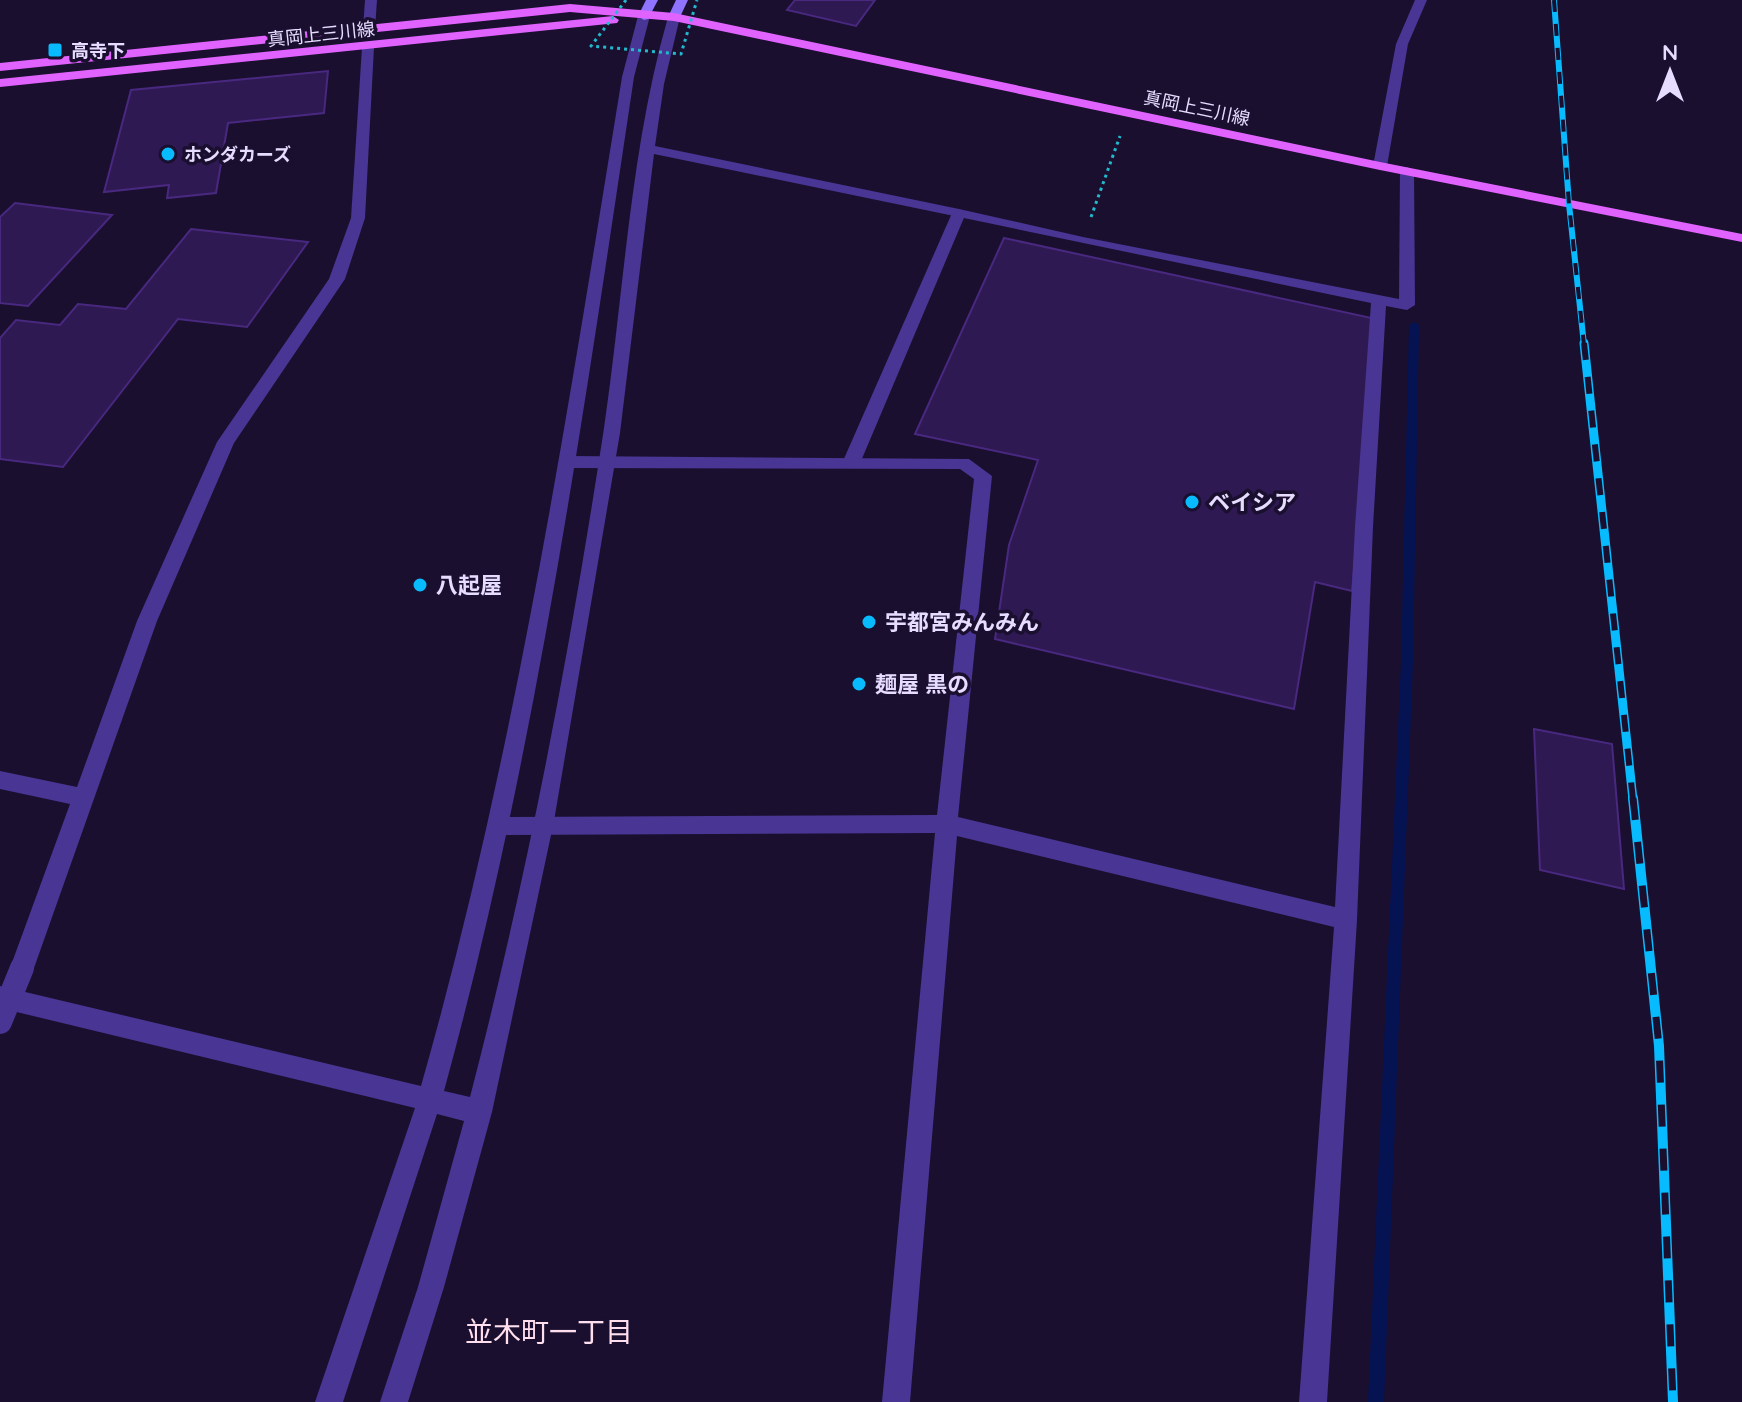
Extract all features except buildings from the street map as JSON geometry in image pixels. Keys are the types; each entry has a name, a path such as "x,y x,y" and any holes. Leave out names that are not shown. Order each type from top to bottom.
{"main road":[{"path":"644,16 652,0"},
{"path":"674,17 682,0"},
{"name":"真岡上三川線","path":"0,67 644,16 674,17 1380,166 1742,238"},
{"name":"真岡上三川線","path":"0,83 369,38"}],"street":[{"path":"0,1022 147,621 226,442 337,279 358,218 371,0"},
{"path":"1380,166 1402,44 1421,0"},
{"path":"329,1402 429,1102 467,966 499,826 568,462 634,44 644,16"},
{"path":"394,1402 480,1112 517,959 544,827 607,462 655,89 674,17"},
{"path":"647,149 1083,241 1407,305 1407,171"},
{"path":"852,461 959,213"},
{"path":"1313,1402 1346,920 1364,527 1379,299"},
{"path":"568,462 963,463 983,476 947,824 896,1402"},
{"path":"0,780 83,798"},
{"path":"499,826 947,824 1346,920"},
{"path":"0,997 480,1112"}],"path":[{"path":"591,46 626,0"},
{"path":"582,45 681,54 697,0"},
{"path":"591,46 597,53"},
{"path":"1083,241 1128,112"}],"waterway":[{"path":"1376,1402 1407,662 1414,325"}],"railway":[{"path":"1554,0 1569,204 1584,345"},
{"path":"1584,343 1633,800"},
{"path":"1633,798 1659,1046 1673,1402"}],"place":[{"name":"高寺下","path":"55,50"},
{"name":"ホンダカーズ","path":"168,154"},
{"name":"ベイシア","path":"1192,502"},
{"name":"八起屋","path":"420,585"},
{"name":"宇都宮みんみん","path":"869,622"},
{"name":"麺屋 黒の","path":"859,684"}],"district":[{"name":"並木町一丁目","path":"549,1331"}]}
